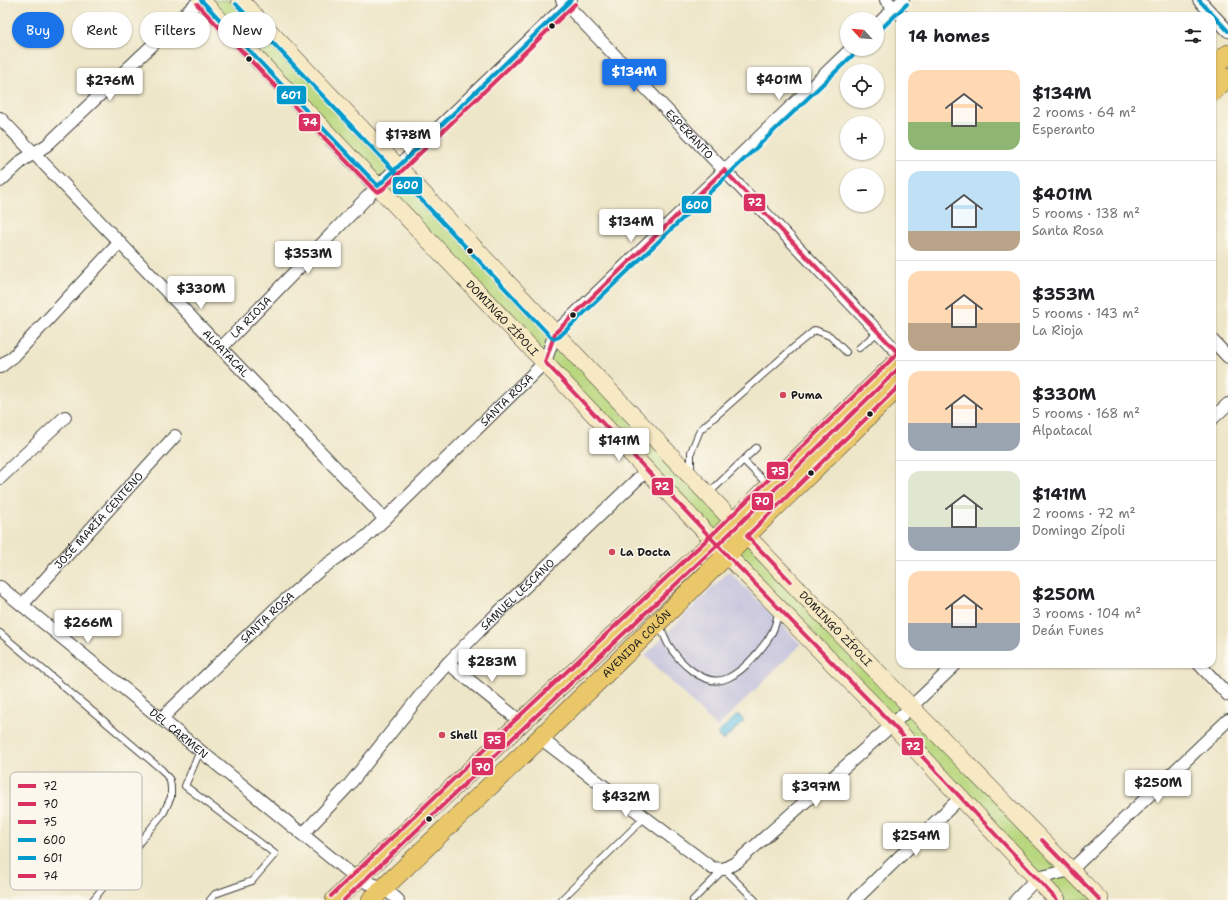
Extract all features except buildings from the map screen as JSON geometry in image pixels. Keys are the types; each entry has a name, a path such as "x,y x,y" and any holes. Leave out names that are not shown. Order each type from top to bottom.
{"main road":[{"name":"DOMINGO ZÍPOLI","path":"200,0 727,555 961,797 1057,900"},
{"name":"DOMINGO ZÍPOLI","path":"240,0 747,536 911,707 1100,900"},
{"path":"1216,65 1228,54"},
{"path":"1216,88 1228,77"},
{"name":"AVENIDA COLÓN","path":"335,900 770,487 830,420 871,378 896,362"},
{"name":"AVENIDA COLÓN","path":"384,896 540,738 896,389"}],"street":[{"path":"0,181 23,160 47,145 200,0"},
{"path":"1199,0 1210,12"},
{"name":"LA RIOJA","path":"221,348 378,186 566,1"},
{"name":"ESPERANTO","path":"566,1 896,351"},
{"path":"884,18 896,6"},
{"path":"1216,18 1228,31"},
{"name":"SANTA ROSA","path":"161,719 274,610 321,569 366,537 545,362 555,333 844,56"},
{"name":"ALPATACAL","path":"0,118 385,518"},
{"path":"0,367 14,356 120,242"},
{"path":"1216,344 1228,357"},
{"path":"1216,415 1228,404"},
{"path":"0,478 65,417"},
{"name":"JOSÉ MARÍA CENTENO","path":"22,605 175,436"},
{"name":"SAMUEL LESCANO","path":"303,834 349,785 431,682 448,663 480,630 647,470"},
{"name":"DEL CARMEN","path":"0,587 357,879"},
{"path":"448,663 521,722"},
{"path":"540,738 712,868 724,869 737,862 892,725 952,668"},
{"path":"1203,668 1228,695"},
{"path":"1016,900 1037,878 1071,870 1228,720"},
{"path":"855,900 961,797"},
{"path":"357,879 384,896"}],"lane":[{"path":"691,476 691,452 700,430 815,330 830,336 846,352"},
{"path":"859,348 878,332"},
{"path":"708,494 756,448"},
{"path":"743,460 770,487"},
{"path":"659,622 668,644 684,664 702,678 714,680 727,678 746,666 766,644 777,623 778,608"},
{"path":"0,633 162,770 170,780 171,797 164,812 142,839"},
{"path":"200,751 185,786 275,854 252,881 215,894 210,900"},
{"path":"561,900 645,817"},
{"path":"693,900 724,869 755,900"},
{"path":"93,900 101,890"}],"shaded area":[{"path":"729,571 801,644 717,728 645,655"}],"green space":[{"path":"201,0 240,0 251,12 218,12 218,18"},
{"path":"276,38 734,522 714,541 247,48 276,48"},
{"path":"747,536 1100,900 1057,900 727,555"}],"water":[{"path":"738,714 744,721 723,741 717,734"}],"transit line":[{"name":"601","path":"201,0 378,186 571,0"},
{"name":"601","path":"1199,0 1210,12"},
{"name":"74","path":"197,4 374,190 378,192 382,190 575,4"},
{"name":"600","path":"236,4 554,339 559,337 852,56"},
{"name":"600","path":"899,12 907,4"},
{"name":"600","path":"884,26 896,15"},
{"name":"601","path":"1216,18 1228,31"},
{"name":"72","path":"896,351 724,170 555,333 545,362 727,555 886,718 1057,900"},
{"name":"75","path":"331,896 717,530 896,355"},
{"name":"70","path":"344,900 725,538 896,371"},
{"name":"72","path":"790,581 747,536 896,389"},
{"name":"72","path":"1042,840 1100,900"}],"place":[{"name":"Puma","path":"783,395"},
{"name":"La Docta","path":"612,552"},
{"name":"Shell","path":"442,735"}]}
